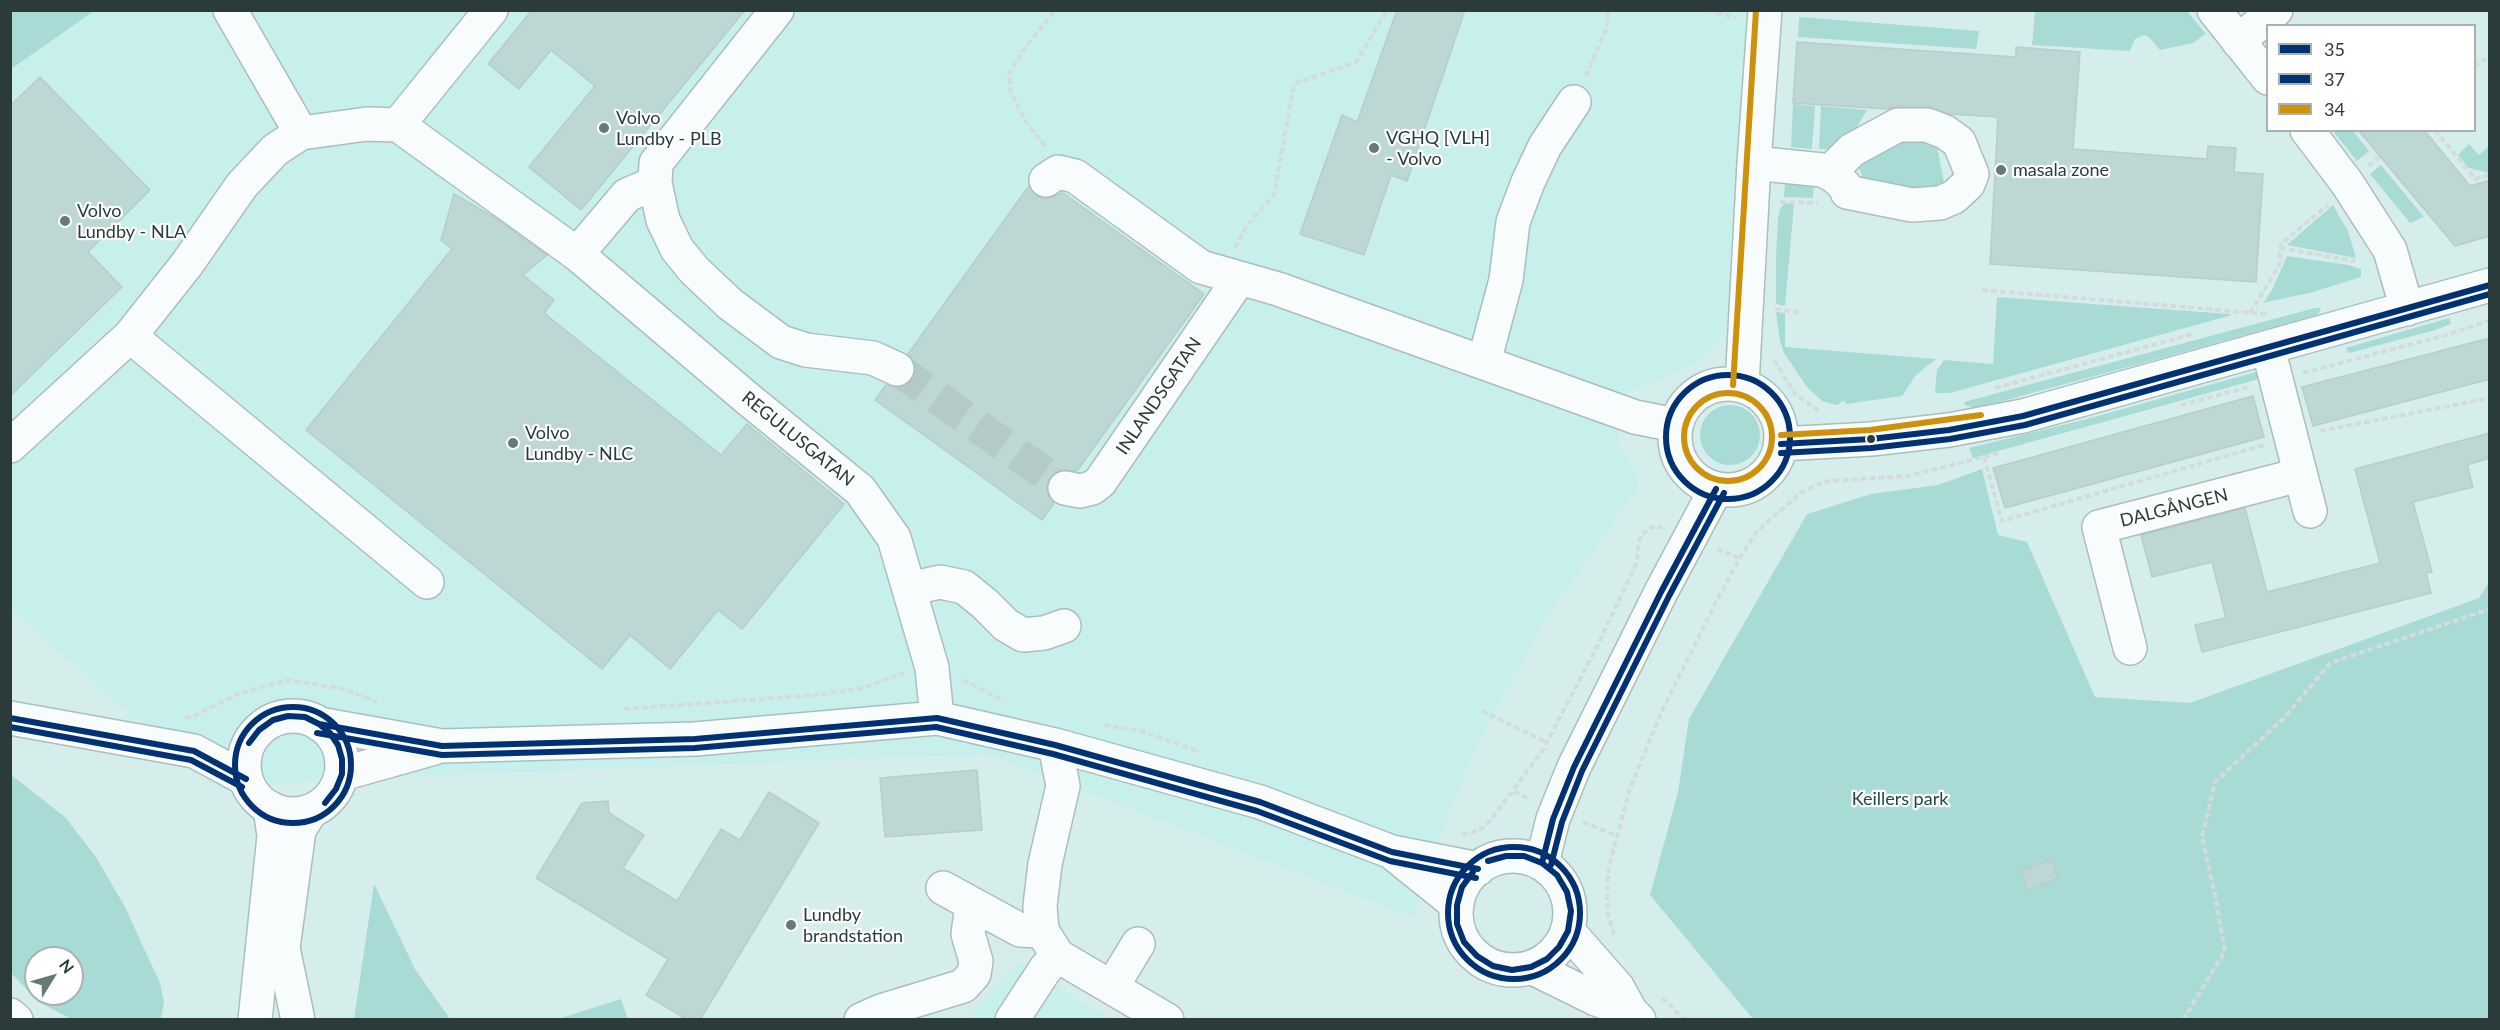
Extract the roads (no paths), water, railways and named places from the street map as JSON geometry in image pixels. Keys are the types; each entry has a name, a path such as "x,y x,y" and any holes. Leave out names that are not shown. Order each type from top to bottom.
{"main road":[{"path":"230,10 301,133"},
{"path":"10,446 130,336 187,264 242,185 275,150 301,133 367,124 398,125 491,10"},
{"path":"777,10 656,163 655,183 663,220 677,249 730,304 781,342 806,350 873,358 897,369"},
{"path":"1742,385 1765,10"},
{"path":"2214,10 2266,76"},
{"path":"2238,41 2276,10"},
{"path":"1484,362 1506,280 1514,222 1528,182 1545,146 1574,102"},
{"name":"REGULUSGATAN","path":"398,125 577,254 748,399 860,490 894,538 932,668 937,718"},
{"path":"2308,132 2350,188 2390,250 2407,309"},
{"path":"1754,163 1790,165 1842,187"},
{"path":"1052,176 1075,176 1196,276 1237,268 1278,289 1635,417 1676,425"},
{"path":"577,254 627,195 655,183"},
{"name":"INLANDSGATAN","path":"1065,488 1080,491 1092,488 1100,482 1154,383 1237,268"},
{"path":"1781,444 1871,439 1948,430 2023,416 2490,285"},
{"path":"130,336 427,582"},
{"path":"2268,348 2310,511"},
{"path":"1725,383 1742,385 1761,395 1775,412 1781,433 1781,444 1773,465 1758,481 1738,489 1716,489 1695,479 1680,461 1675,444 1676,425 1682,410 1700,391 1725,383"},
{"name":"DALGÅNGEN","path":"2130,648 2099,527 2299,475"},
{"path":"1542,863 1553,819 1574,767 1661,592 1716,489"},
{"path":"909,589 940,582 964,587 1006,625 1023,635 1044,633 1064,626"},
{"path":"320,724 338,745 342,759 342,774 336,789 325,803 311,811 290,814 270,808 259,801 246,779 244,767 249,743 259,730 273,720 288,716 304,717 320,724 442,746 695,739 937,718 1055,745 1260,802 1392,852 1478,869"},
{"path":"10,718 194,751 246,779"},
{"path":"194,751 249,743"},
{"path":"1012,1020 1046,968 1050,944 1040,906 1045,864 1062,786 1055,745"},
{"path":"342,774 442,746"},
{"path":"255,1020 274,836 270,808"},
{"path":"298,1020 284,948 292,866 299,830 311,811"},
{"path":"1392,852 1457,905"},
{"path":"1506,856 1524,856 1542,863 1557,875 1567,892 1571,911 1568,931 1560,947 1547,959 1531,967 1512,970 1493,966 1477,956 1464,942 1457,924 1457,905 1462,887 1488,861 1506,856"},
{"path":"943,888 1050,944 1112,987 1167,1020"},
{"path":"861,1020 881,1011 963,986 974,974 976,961 968,934 972,905"},
{"path":"1568,931 1618,988 1643,1010"},
{"path":"1112,987 1138,944"},
{"path":"1531,967 1596,999 1643,1010"},
{"path":"10,1015 16,1020"}],"tunnel":[{"path":"897,369 1065,488"}],"place":[{"name":"Volvo Lundby - PLB","path":"604,128"},
{"name":"VGHQ [VLH] - Volvo","path":"1374,148"},
{"name":"masala zone","path":"2001,170"},
{"name":"Volvo Lundby - NLA","path":"65,221"},
{"name":"Volvo Lundby - NLC","path":"513,443"},
{"name":"Lundby brandstation","path":"791,925"}],"park label":[{"name":"Keillers park","path":"1900,799"}]}
